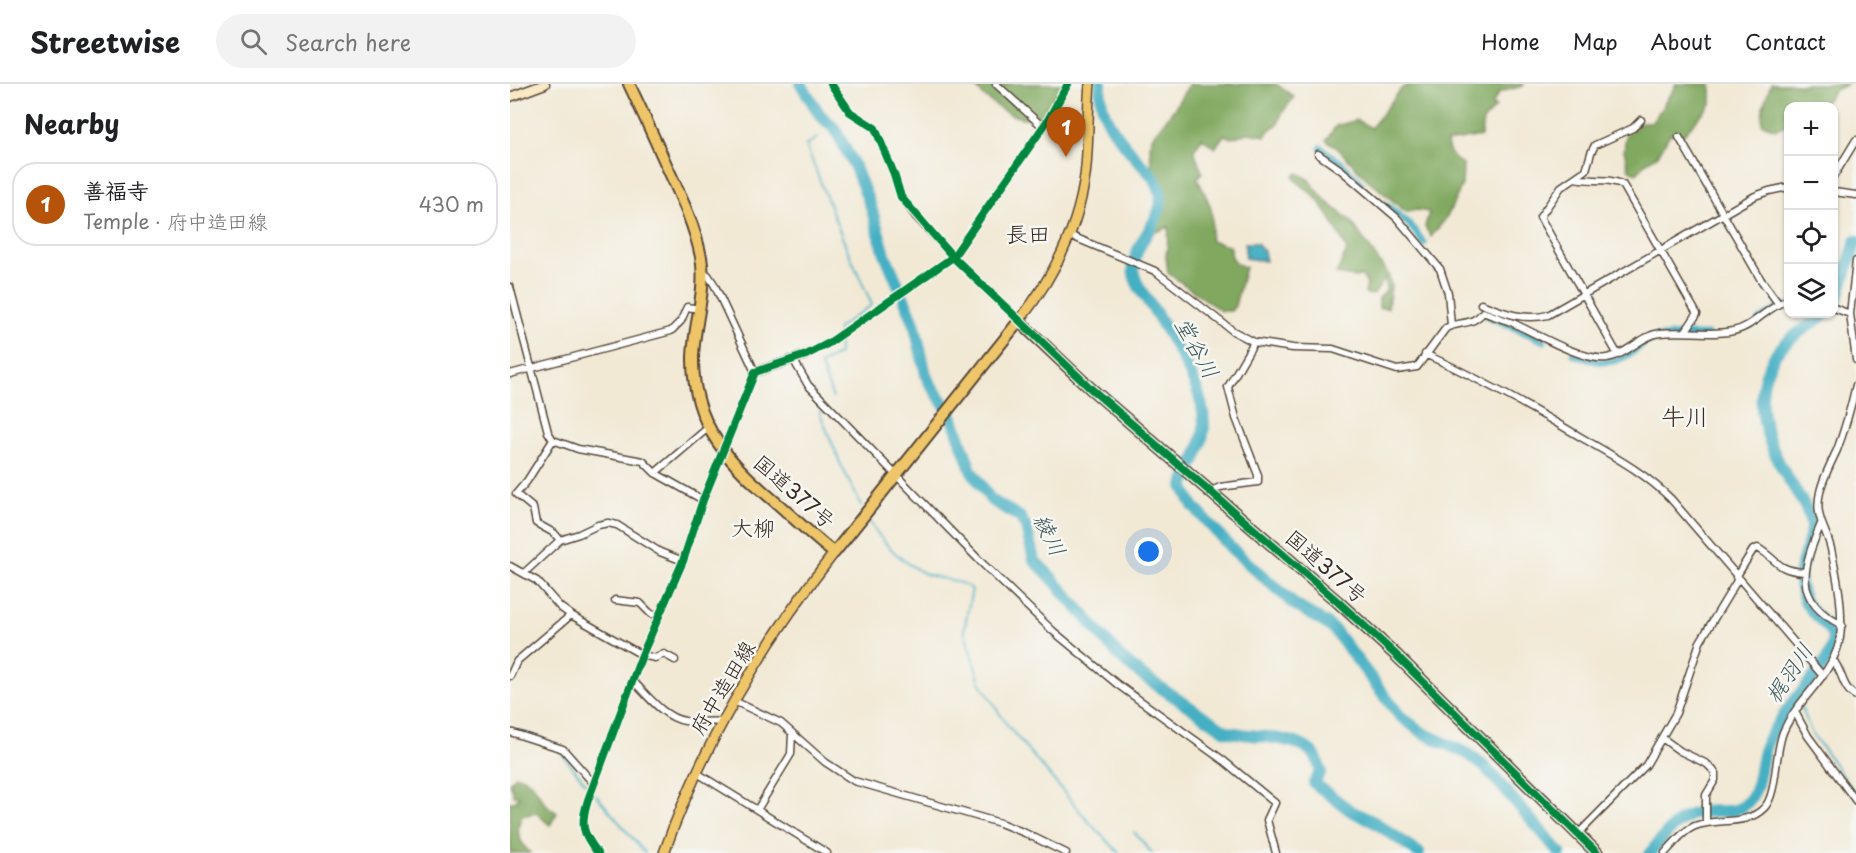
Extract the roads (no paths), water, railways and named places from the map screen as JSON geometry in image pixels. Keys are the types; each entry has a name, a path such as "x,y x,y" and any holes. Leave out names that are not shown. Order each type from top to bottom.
{"highway":[{"name":"国道377号","path":"629,84 687,211 695,235 702,270 700,309 693,357 694,374 698,399 709,428 723,451 740,472 834,553 1019,321 1089,387 1211,491 1396,655 1597,853"}],"main road":[{"path":"1019,321 1043,286 1069,235 1079,207 1085,176 1090,84"},
{"name":"府中造田線","path":"664,853 697,773 722,722 767,649 834,553"}],"street":[{"path":"510,97 545,84"},
{"path":"831,84 850,112 875,128 901,197 953,257 1019,321"},
{"path":"996,84 1043,127"},
{"path":"755,372 806,355 829,343 953,257 1043,127 1068,84"},
{"path":"1618,356 1540,217 1561,187 1586,171 1595,145 1628,131 1641,120"},
{"path":"1679,137 1761,280 1778,303"},
{"path":"1838,168 1856,140"},
{"path":"1318,154 1341,170 1397,218 1440,269 1448,293 1451,325"},
{"path":"1575,178 1623,184 1697,314 1685,332"},
{"path":"1481,304 1508,315 1537,318 1548,315 1755,196 1784,188"},
{"path":"1838,193 1856,195"},
{"path":"1069,235 1155,271 1233,331 1254,342 1293,348 1333,350 1397,370 1417,367 1446,328 1451,325 1464,325 1478,319 1483,312 1591,357 1604,359 1618,356 1658,333 1733,332 1747,326 1778,303 1784,301"},
{"path":"1856,261 1850,314 1856,360"},
{"path":"598,853 584,833 583,815 642,655 683,561 704,500 755,372 712,279 702,270"},
{"path":"510,287 548,432 553,440 578,448 643,461 655,473 704,500"},
{"path":"510,374 671,331 681,321 687,307 700,309"},
{"path":"1838,310 1850,314"},
{"path":"1211,491 1213,488 1258,482 1258,475 1236,418 1228,387 1254,342"},
{"path":"1425,354 1552,420 1632,466 1654,482 1822,675"},
{"path":"793,359 808,385 899,473 984,565 1053,631 1117,684 1224,761 1275,803 1267,820 1276,853"},
{"path":"1665,853 1678,837 1692,827 1706,821 1749,818 1764,809 1771,799 1776,758 1783,731 1833,660 1842,625 1831,547 1819,513 1820,492 1843,435 1856,385"},
{"path":"655,473 709,428"},
{"path":"553,440 516,495 533,508 536,523 554,533 560,540"},
{"path":"524,573 560,540 608,523 617,525 660,552 683,561"},
{"path":"1821,524 1808,555 1804,584 1808,594 1829,619 1842,625"},
{"path":"1578,834 1646,765 1676,713 1700,642 1753,550 1758,548 1766,553 1775,564 1792,571 1804,572"},
{"path":"510,559 511,567 537,581 560,607 571,615 642,655 655,658 664,654 675,660"},
{"path":"615,600 640,603 651,614 659,616"},
{"path":"510,676 516,661 571,615"},
{"path":"510,655 516,661"},
{"path":"1833,660 1840,670 1845,688 1856,696"},
{"path":"633,681 657,705 677,720 722,722"},
{"path":"734,701 781,723 825,762 854,781 1000,823 1025,832 1066,853"},
{"path":"1795,712 1808,736 1856,801"},
{"path":"510,732 563,748 594,784"},
{"path":"758,810 791,754 792,732"},
{"path":"1662,738 1680,751 1707,764 1715,772 1715,780 1706,795 1706,821"},
{"path":"697,773 827,853"}],"water":[{"path":"1245,243 1257,243 1264,251 1266,261 1245,258"}],"waterway":[{"name":"綾川","path":"801,84 820,115 835,129 854,165 871,207 885,254 914,322 926,375 952,416 971,470 991,500 1020,517 1026,527 1034,560 1121,658 1143,676 1226,731 1274,738 1299,744 1309,750 1316,757 1321,771 1314,783 1351,811 1376,823 1419,853"},
{"name":"堂谷川","path":"1101,84 1106,117 1159,188 1161,199 1159,210 1137,251 1134,274 1140,289 1182,357 1202,408 1204,424 1202,439 1183,486 1193,506 1231,548 1295,605 1335,631 1400,716 1423,733 1468,754 1485,767 1560,853"},
{"path":"819,137 806,145 844,242 872,305 838,328 839,354 820,364 833,398"},
{"path":"1321,148 1341,163 1361,184"},
{"path":"1385,204 1409,224 1424,243"},
{"name":"梶羽川","path":"1838,297 1856,241"},
{"path":"1759,321 1784,306"},
{"path":"1488,316 1544,341"},
{"name":"梶羽川","path":"1650,853 1669,830 1686,817 1699,812 1735,810 1746,804 1758,782 1768,740 1823,665 1832,646 1833,639 1829,629 1808,606 1802,593 1800,571 1810,536 1810,518 1774,452 1764,423 1762,408 1762,393 1770,364 1783,345 1820,318"},
{"path":"1573,354 1595,361 1610,362 1624,357 1647,341 1657,338 1707,335"},
{"path":"819,411 841,465 861,505"},
{"path":"870,522 887,545 910,565 926,574 961,583 972,589 964,630 980,682 1007,725 1089,822 1119,853"},
{"path":"1802,708 1811,732 1856,794"},
{"path":"510,728 542,738"},
{"path":"562,754 589,787"},
{"path":"596,795 645,853"},
{"path":"1134,832 1152,853"}],"place":[{"name":"善福寺","path":"1066,157"}],"district":[{"name":"長田","path":"1028,234"},
{"name":"牛川","path":"1685,417"},
{"name":"大柳","path":"753,528"}]}
